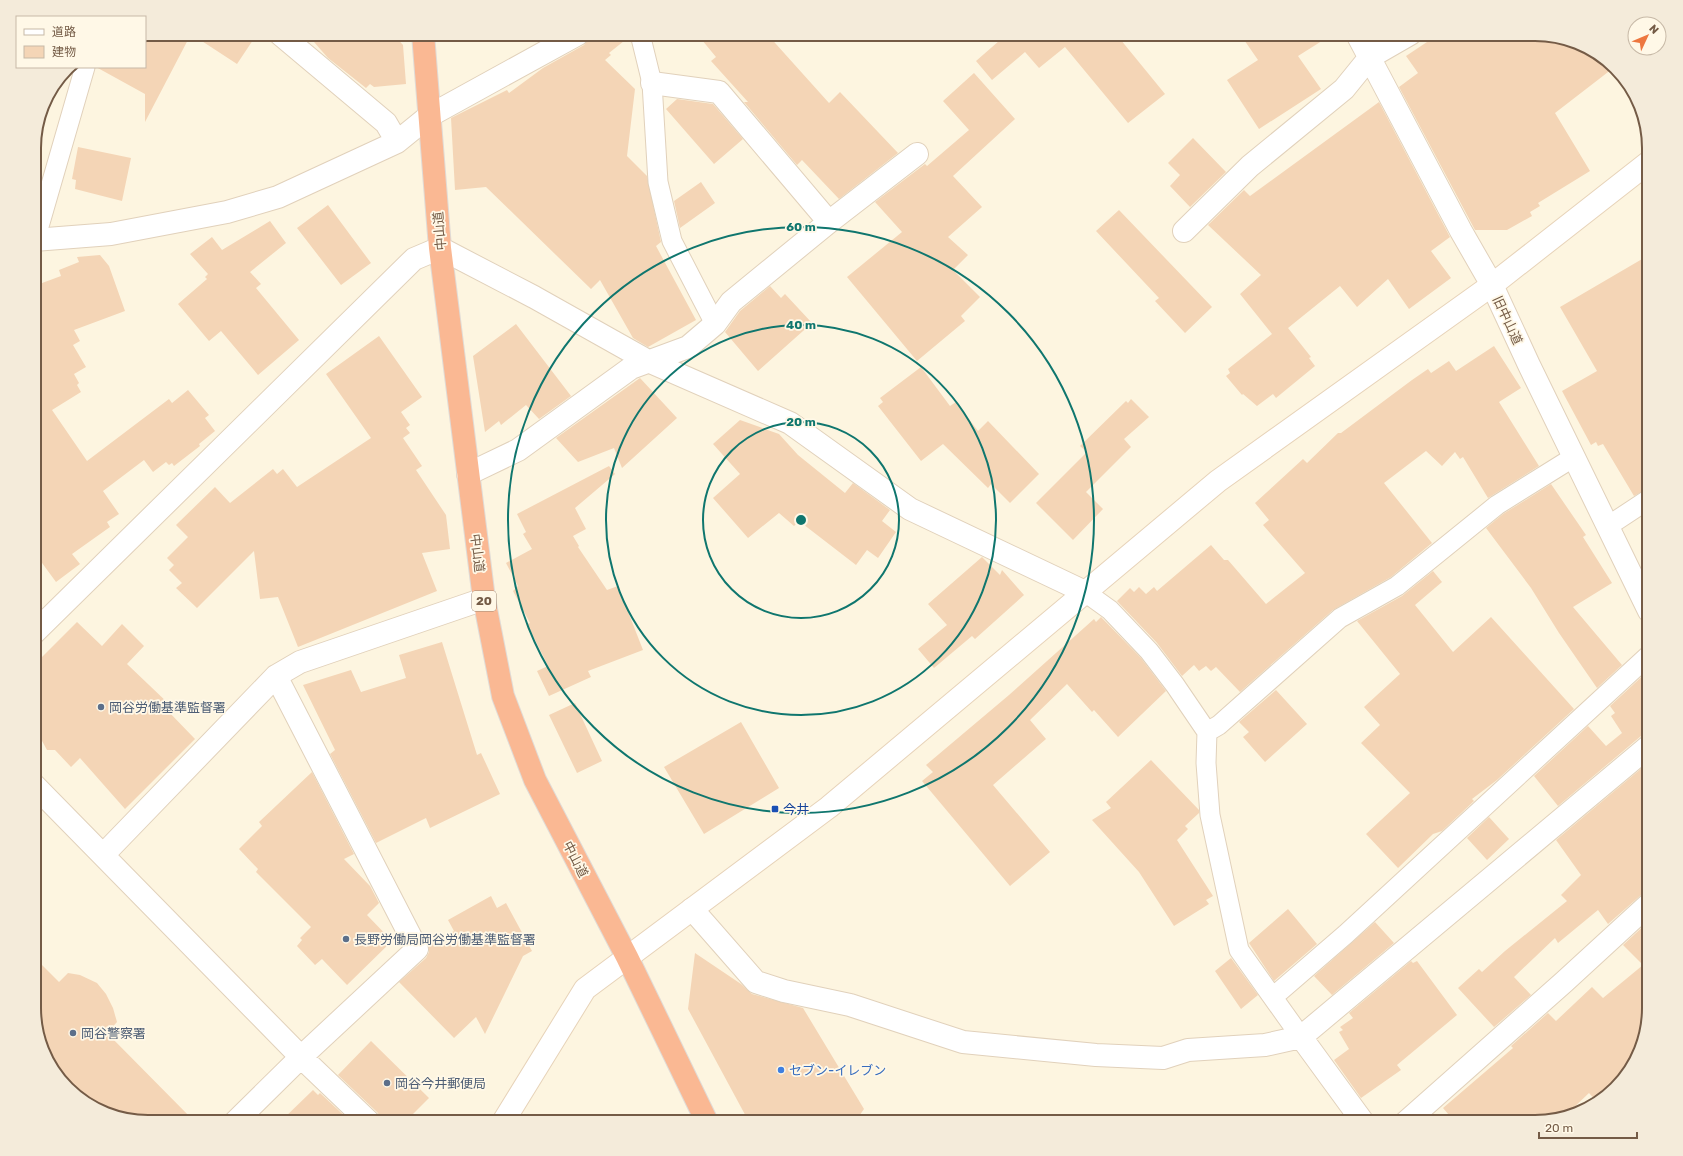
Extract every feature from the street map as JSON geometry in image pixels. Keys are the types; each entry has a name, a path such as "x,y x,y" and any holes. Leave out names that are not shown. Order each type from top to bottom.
{"highway":[{"name":"中山道","path":"424,41 440,248 484,599 503,696 536,780 627,957 704,1115"}],"street":[{"path":"288,41 386,123 397,142"},
{"path":"41,240 111,234 227,212 278,197 397,142 429,116 565,41"},
{"name":"旧中山道","path":"1361,41 1461,231 1492,285 1642,596"},
{"path":"1184,231 1250,166 1344,89 1370,57 1398,41"},
{"path":"652,83 718,92 829,222"},
{"path":"468,474 518,450 631,368 688,347 715,324 731,302 829,222 917,154"},
{"path":"507,1115 585,989 829,808 1218,481 1492,285 1642,167"},
{"path":"41,626 414,259 440,248 534,297 648,361 790,423 910,509 1085,592"},
{"path":"103,855 276,676 300,662 484,599"},
{"path":"242,1115 301,1057 417,949 276,676"},
{"path":"692,909 756,982 784,991 850,1005 963,1042 1096,1055 1163,1058 1188,1050 1265,1045 1301,1038 1642,752"},
{"path":"41,792 301,1057 361,1115"},
{"path":"1414,1115 1642,910"},
{"path":"1301,1038 1358,1115"}],"lane":[{"path":"642,41 652,83 658,182 672,241 715,324"},
{"path":"41,219 85,68"},
{"path":"1207,732 1219,725 1340,618 1397,586 1497,505 1574,457"},
{"path":"1608,526 1642,504"},
{"path":"1085,592 1110,610 1149,651 1175,685 1207,732 1206,763 1210,815 1239,950 1301,1038"},
{"path":"1272,997 1346,934 1642,661"}],"building":[{"path":"146,41 187,41 145,122 145,94 98,68 146,68"},
{"path":"202,41 252,41 237,64"},
{"path":"313,41 399,41 403,45 406,84 374,87 370,84 366,88 328,58"},
{"path":"587,41 624,41 609,53 611,55 605,60 635,89 627,156 647,176 661,242 656,246 696,320 648,347 633,338 600,280 591,289 486,187 455,190 451,118 507,90 509,93 543,68 584,45"},
{"path":"703,41 773,41 829,103 840,92 898,153 839,199 802,160 797,165 744,102 748,102 711,61 716,57"},
{"path":"999,41 1122,41 1165,94 1128,123 1065,47 1039,68 1025,52 992,80 976,61"},
{"path":"1245,41 1322,41 1298,56 1321,89 1259,129 1227,80 1258,60"},
{"path":"1428,41 1542,41 1569,47 1594,59 1609,72 1555,113 1590,171 1538,203 1540,206 1530,212 1532,216 1507,230 1475,230 1399,87 1418,73 1406,56"},
{"path":"974,73 1015,119 953,176 982,207 948,237 968,255 953,270 980,297 961,316 965,321 917,361 847,277 902,232 875,202 925,164 927,166 969,130 943,101"},
{"path":"677,99 713,104 743,139 714,164 666,109"},
{"path":"1379,102 1450,237 1431,251 1451,278 1409,309 1388,279 1357,307 1340,286 1288,328 1311,357 1309,358 1315,366 1276,398 1273,394 1257,406 1243,394 1242,395 1226,376 1230,373 1228,369 1272,334 1240,294 1261,275 1208,225 1244,190 1250,196"},
{"path":"1193,138 1226,172 1190,207 1170,186 1180,175 1168,163"},
{"path":"78,147 131,158 122,201 75,189 76,180 72,179"},
{"path":"701,182 715,203 680,228 674,201"},
{"path":"328,205 371,263 341,285 297,228"},
{"path":"1119,210 1212,307 1185,333 1155,301 1159,298 1096,231"},
{"path":"270,221 286,243 250,272 261,284 256,288 299,340 258,375 221,331 209,341 178,304 207,279 205,277 208,274 190,254 212,237 222,250"},
{"path":"100,255 109,266 125,311 74,330 80,341 73,345 86,367 74,374 79,383 77,385 81,392 52,410 87,461 169,399 172,403 188,390 209,415 205,418 215,431 199,444 200,446 174,466 172,463 169,465 166,462 153,472 144,460 103,491 119,514 107,522 110,527 72,554 80,564 56,582 41,562 41,283 61,276 59,270 79,262 77,257"},
{"path":"1642,259 1642,492 1634,496 1603,444 1598,446 1596,442 1591,445 1562,391 1597,371 1560,307"},
{"path":"770,286 781,298 785,294 812,323 758,371 725,332 740,311"},
{"path":"516,324 571,396 539,419 526,405 501,425 499,421 485,432 473,356"},
{"path":"379,336 422,397 401,412 410,425 406,428 410,433 403,438 422,466 416,470 446,515 450,549 422,553 437,591 298,647 278,597 260,599 254,551 197,608 176,588 182,583 169,570 174,565 167,558 188,537 176,525 215,487 230,503 273,469 277,474 283,469 297,487 371,438 326,374"},
{"path":"1494,346 1521,388 1499,402 1539,466 1488,498 1463,457 1460,459 1455,452 1442,466 1426,451 1384,483 1432,543 1391,577 1333,610 1240,692 1216,667 1211,671 1206,666 1199,671 1194,665 1182,676 1157,643 1117,601 1130,588 1134,592 1139,587 1146,594 1154,587 1157,591 1211,545 1224,560 1228,560 1266,604 1305,573 1263,525 1269,520 1255,503 1303,459 1307,463 1338,433 1341,433 1428,369 1431,373 1449,361 1456,371"},
{"path":"921,367 950,406 956,402 978,431 988,421 1039,474 1010,503 991,484 988,488 943,444 921,461 878,406 883,402 880,398"},
{"path":"640,378 677,418 622,468 614,448 578,462 556,438"},
{"path":"1131,399 1149,417 1124,439 1131,447 1086,492 1103,509 1073,540 1036,503 1087,452 1080,446 1126,401 1128,403"},
{"path":"740,420 779,434 798,455 845,493 853,483 890,510 882,521 896,532 878,558 867,550 856,565 799,521 794,526 779,513 748,538 713,498 740,474 713,444"},
{"path":"609,466 615,474 575,508 586,529 573,536 579,546 578,547 607,590 618,586 643,650 588,671 591,677 549,696 537,671 548,666 527,624 530,623 513,591 518,586 506,563 532,549 523,534 526,532 517,514"},
{"path":"1551,484 1586,535 1583,537 1612,583 1573,607 1622,665 1597,688 1559,633 1531,588 1486,528 1503,514"},
{"path":"982,557 1000,575 1002,570 1024,595 975,639 972,636 934,668 918,649 947,625 928,604"},
{"path":"1433,571 1442,582 1415,605 1453,652 1491,617 1574,709 1497,780 1472,799 1474,801 1442,831 1433,834 1398,868 1366,834 1410,793 1361,743 1380,725 1364,707 1400,674 1357,621 1402,596"},
{"path":"1101,617 1141,658 1166,691 1118,737 1094,710 1092,712 1067,684 1030,720 1046,739 993,785 1050,852 1010,886 922,781 933,772 926,765 1009,695 1094,619 1096,622"},
{"name":"岡谷労働基準監督署","path":"77,622 102,646 122,624 144,646 127,664 170,705 166,709 195,739 125,809 80,758 71,767 55,750 47,750 41,739 41,658"},
{"path":"442,642 477,755 481,753 500,794 430,828 426,818 376,843 330,754 335,750 303,685 351,670 361,692 406,678 399,655"},
{"path":"1642,676 1642,736 1558,806 1534,776 1588,726 1606,746 1622,733 1611,716 1615,713 1610,706"},
{"path":"1276,690 1307,724 1265,762 1243,737 1249,732 1239,722"},
{"path":"575,703 602,761 577,773 549,715"},
{"path":"741,722 779,788 704,834 664,767"},
{"path":"1151,760 1199,810 1199,813 1185,826 1188,829 1177,840 1213,896 1206,900 1209,904 1174,926 1139,872 1092,820 1111,808 1106,802"},
{"path":"1642,768 1642,895 1608,924 1598,910 1558,943 1555,938 1514,977 1531,995 1494,1027 1458,988 1479,969 1482,972 1505,951 1567,901 1561,895 1581,875 1556,840"},
{"path":"312,772 354,854 344,859 370,886 379,903 367,915 392,941 347,985 322,959 315,965 297,946 302,940 300,938 311,927 256,872 258,869 239,849 262,826 259,822"},
{"path":"1489,817 1509,839 1487,860 1467,838"},
{"path":"491,896 497,908 506,903 532,951 523,956 485,1034 476,1017 454,1038 399,982 426,958 429,952 428,945 454,931 448,920"},
{"path":"1288,909 1317,944 1274,981 1249,943"},
{"path":"1375,922 1394,943 1332,995 1314,976"},
{"path":"1642,927 1642,964 1623,945"},
{"name":"セブン-イレブン","path":"695,953 741,984 752,994 803,1008 864,1109 860,1115 745,1115 688,1009"},
{"path":"1231,958 1258,995 1241,1009 1215,971"},
{"path":"1411,961 1413,963 1417,961 1457,1015 1397,1065 1401,1070 1361,1098 1334,1060 1349,1049 1339,1032 1343,1030 1340,1027 1353,1018 1349,1013"},
{"name":"岡谷警察署","path":"41,964 59,982 68,973 80,975 97,983 106,994 113,1008 117,1022 107,1033 188,1115 134,1114 107,1107 89,1097 63,1073 49,1049 43,1029 41,1015"},
{"path":"1642,966 1641,1022 1634,1049 1624,1067 1611,1084 1600,1093 1593,1098 1589,1093 1574,1108 1549,1114 1449,1115 1443,1108 1513,1048 1511,1046 1548,1013 1556,1021 1592,987 1603,998"},
{"name":"岡谷今井郵便局","path":"371,1041 429,1098 412,1115 379,1115 338,1075"},
{"path":"313,1090 318,1095 320,1093 344,1115 287,1115"}],"place":[{"name":"岡谷労働基準監督署","path":"101,707"},
{"name":"今井","path":"775,809"},
{"name":"長野労働局岡谷労働基準監督署","path":"346,939"},
{"name":"岡谷警察署","path":"73,1033"},
{"name":"セブン-イレブン","path":"781,1070"},
{"name":"岡谷今井郵便局","path":"387,1083"}]}
